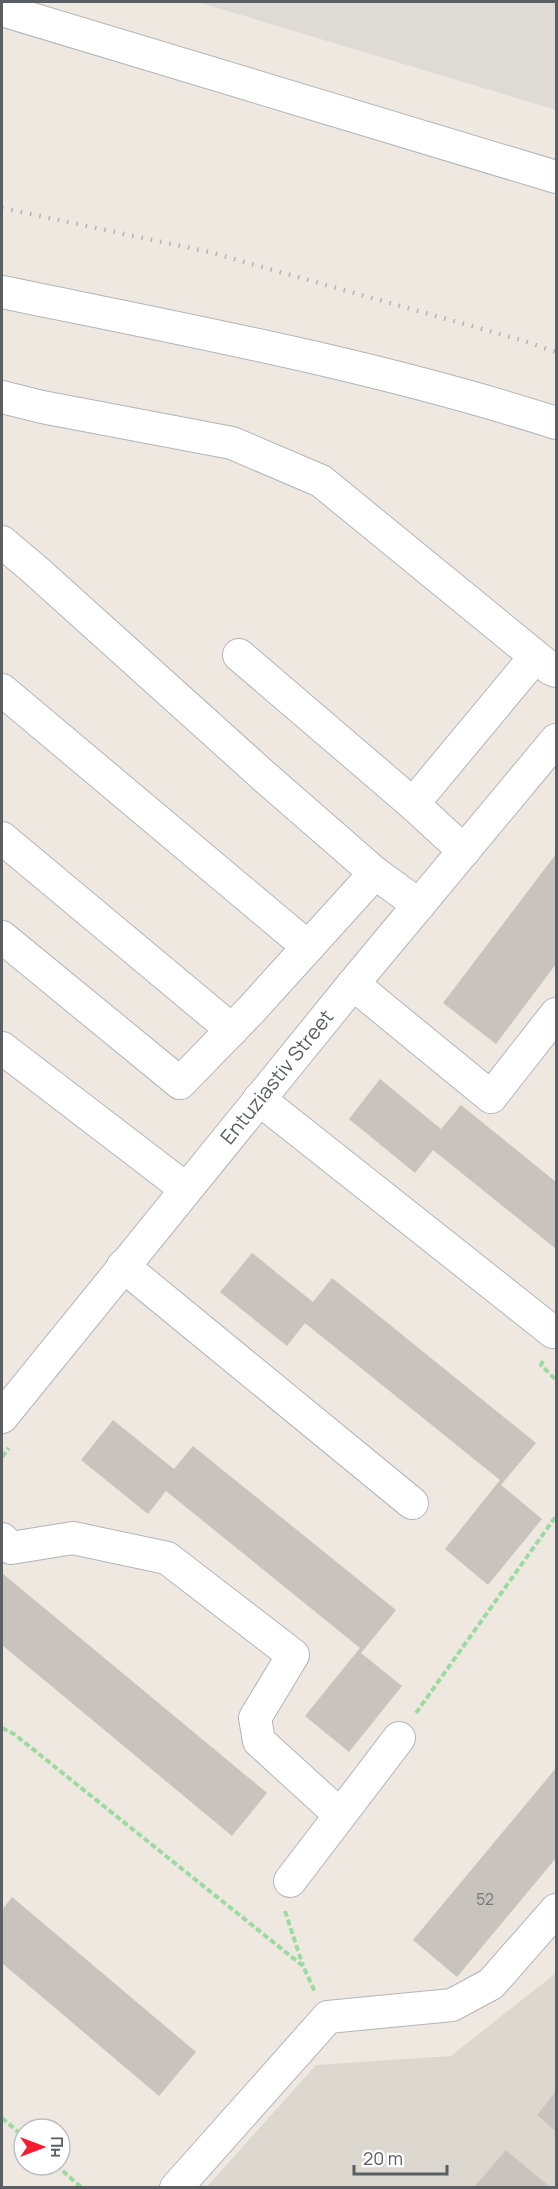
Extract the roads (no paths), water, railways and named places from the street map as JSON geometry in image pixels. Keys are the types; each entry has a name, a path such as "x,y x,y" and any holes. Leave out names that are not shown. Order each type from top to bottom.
{"street":[{"path":"2,10 556,177"},
{"path":"2,292 296,354 480,398 556,423"},
{"path":"2,396 42,407 232,443 321,481 546,664 413,804"},
{"path":"2,542 266,778 375,873 418,905"},
{"path":"239,656 413,804 464,851"},
{"path":"2,690 309,946"},
{"name":"Entuziastiv Street","path":"2,1417 353,984 556,740"},
{"path":"2,838 232,1030"},
{"path":"2,937 180,1083 232,1030 375,873"},
{"path":"353,984 491,1097 556,1014"},
{"path":"2,1048 186,1189"},
{"path":"259,1099 553,1332"},
{"path":"123,1266 412,1503"},
{"path":"2,1539 11,1548 73,1538 167,1558 293,1655 255,1718 259,1741 340,1815"},
{"path":"290,1881 399,1738"},
{"path":"176,2187 327,2017 452,2005 491,1984 556,1910"}],"railway":[{"path":"2,208 209,252 521,340 556,352"}]}
